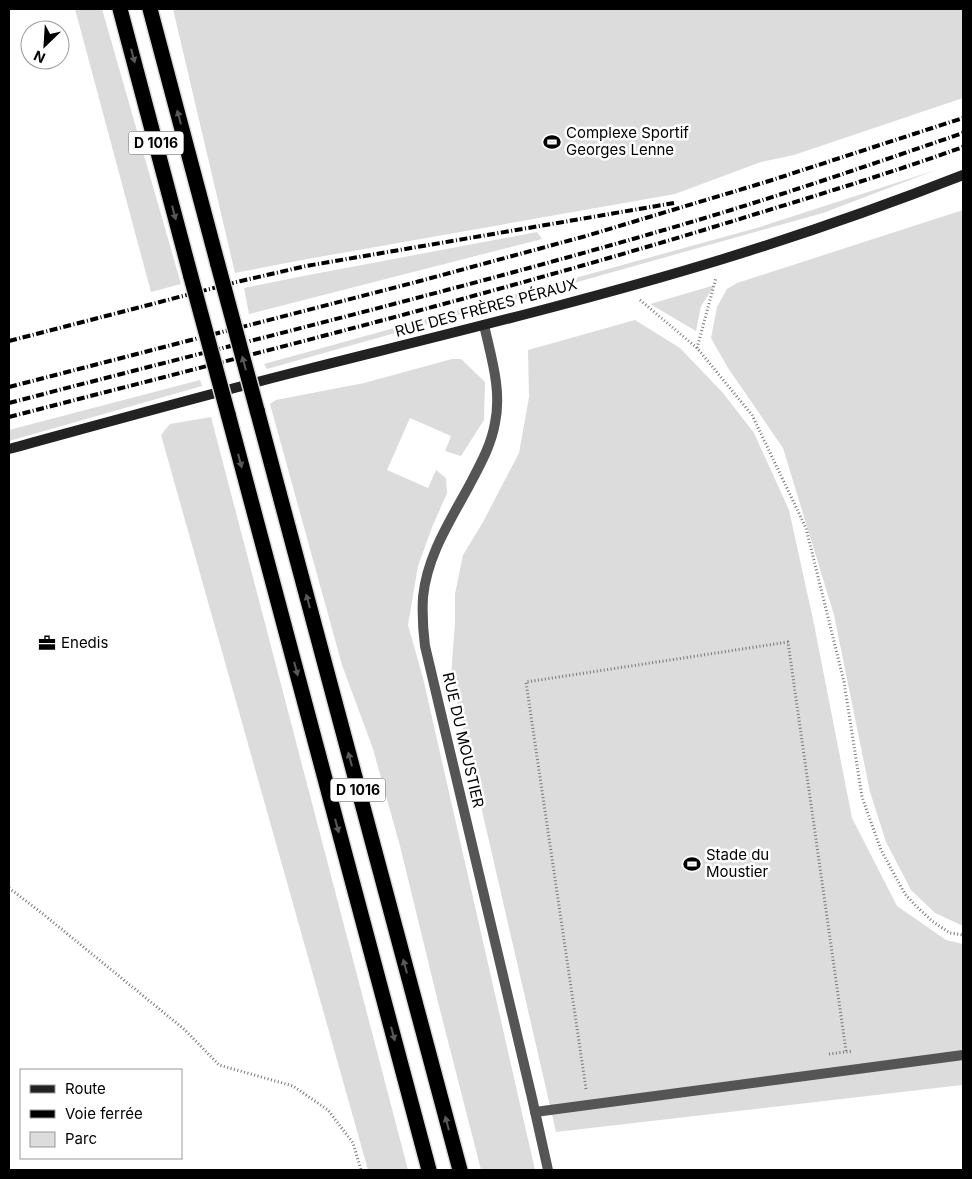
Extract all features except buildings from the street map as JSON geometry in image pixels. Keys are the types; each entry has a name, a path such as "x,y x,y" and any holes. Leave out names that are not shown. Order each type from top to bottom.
{"highway":[{"name":"D 1016","path":"120,9 429,1170"},
{"name":"D 1016","path":"150,9 460,1170"},
{"name":"D 1016","path":"156,9 162,52"}],"street":[{"name":"RUE DES FRÈRES PÉRAUX","path":"9,449 624,287 820,228 963,175"},
{"name":"RUE DU MOUSTIER","path":"484,325 496,383 496,422 485,456 443,533 434,554 423,596 423,629 425,646 548,1170"},
{"path":"535,1112 963,1055"}],"path":[{"path":"697,348 721,259"},
{"path":"624,287 697,348 752,415 806,528 844,682 862,797 881,850 905,894 917,907 932,921 950,932 963,935"},
{"path":"586,1090 526,682 788,642 846,1052"},
{"path":"9,888 185,1030 219,1065 292,1086 328,1110 353,1143 361,1170"}],"green space":[{"path":"75,9 102,9 181,284 151,292"},
{"name":"Complexe Sportif Georges Lenne","path":"173,9 963,9 963,98 794,155 761,162 675,194 235,273"},
{"path":"936,170 823,213 267,369 264,364 760,227"},
{"path":"963,210 963,926 935,913 911,890 886,842 870,792 834,615 783,448 728,368 711,338 717,307 727,289 737,283"},
{"path":"537,232 542,239 249,314 244,288"},
{"path":"715,285 701,306 696,331 650,304"},
{"path":"635,320 680,348 723,393 754,433 789,510 814,624 852,818 897,906 946,940 963,944 963,1094 962,1085 556,1132 451,676 455,594 463,555 483,522 519,453 529,397 528,350"},
{"path":"452,359 461,359 485,382 484,420 461,456 445,451 451,436 410,418 387,470 428,488 436,470 446,478 447,493 418,566 408,625 423,678 535,1170 481,1170 400,846 373,749 342,665 270,404 276,400 364,383"},
{"path":"200,380 202,386 9,441 9,430"},
{"path":"211,417 408,1170 368,1170 161,435 170,424"}],"railway":[{"path":"9,387 420,281 586,236 769,181 963,118"},
{"path":"9,403 419,297 664,230 852,171 963,133"},
{"path":"9,417 386,320 573,268 811,197 963,147"},
{"path":"9,341 306,266 674,203"}],"place":[{"name":"Complexe Sportif Georges Lenne","path":"552,142"},
{"name":"Enedis","path":"47,643"},
{"name":"Stade du Moustier","path":"692,864"}]}
